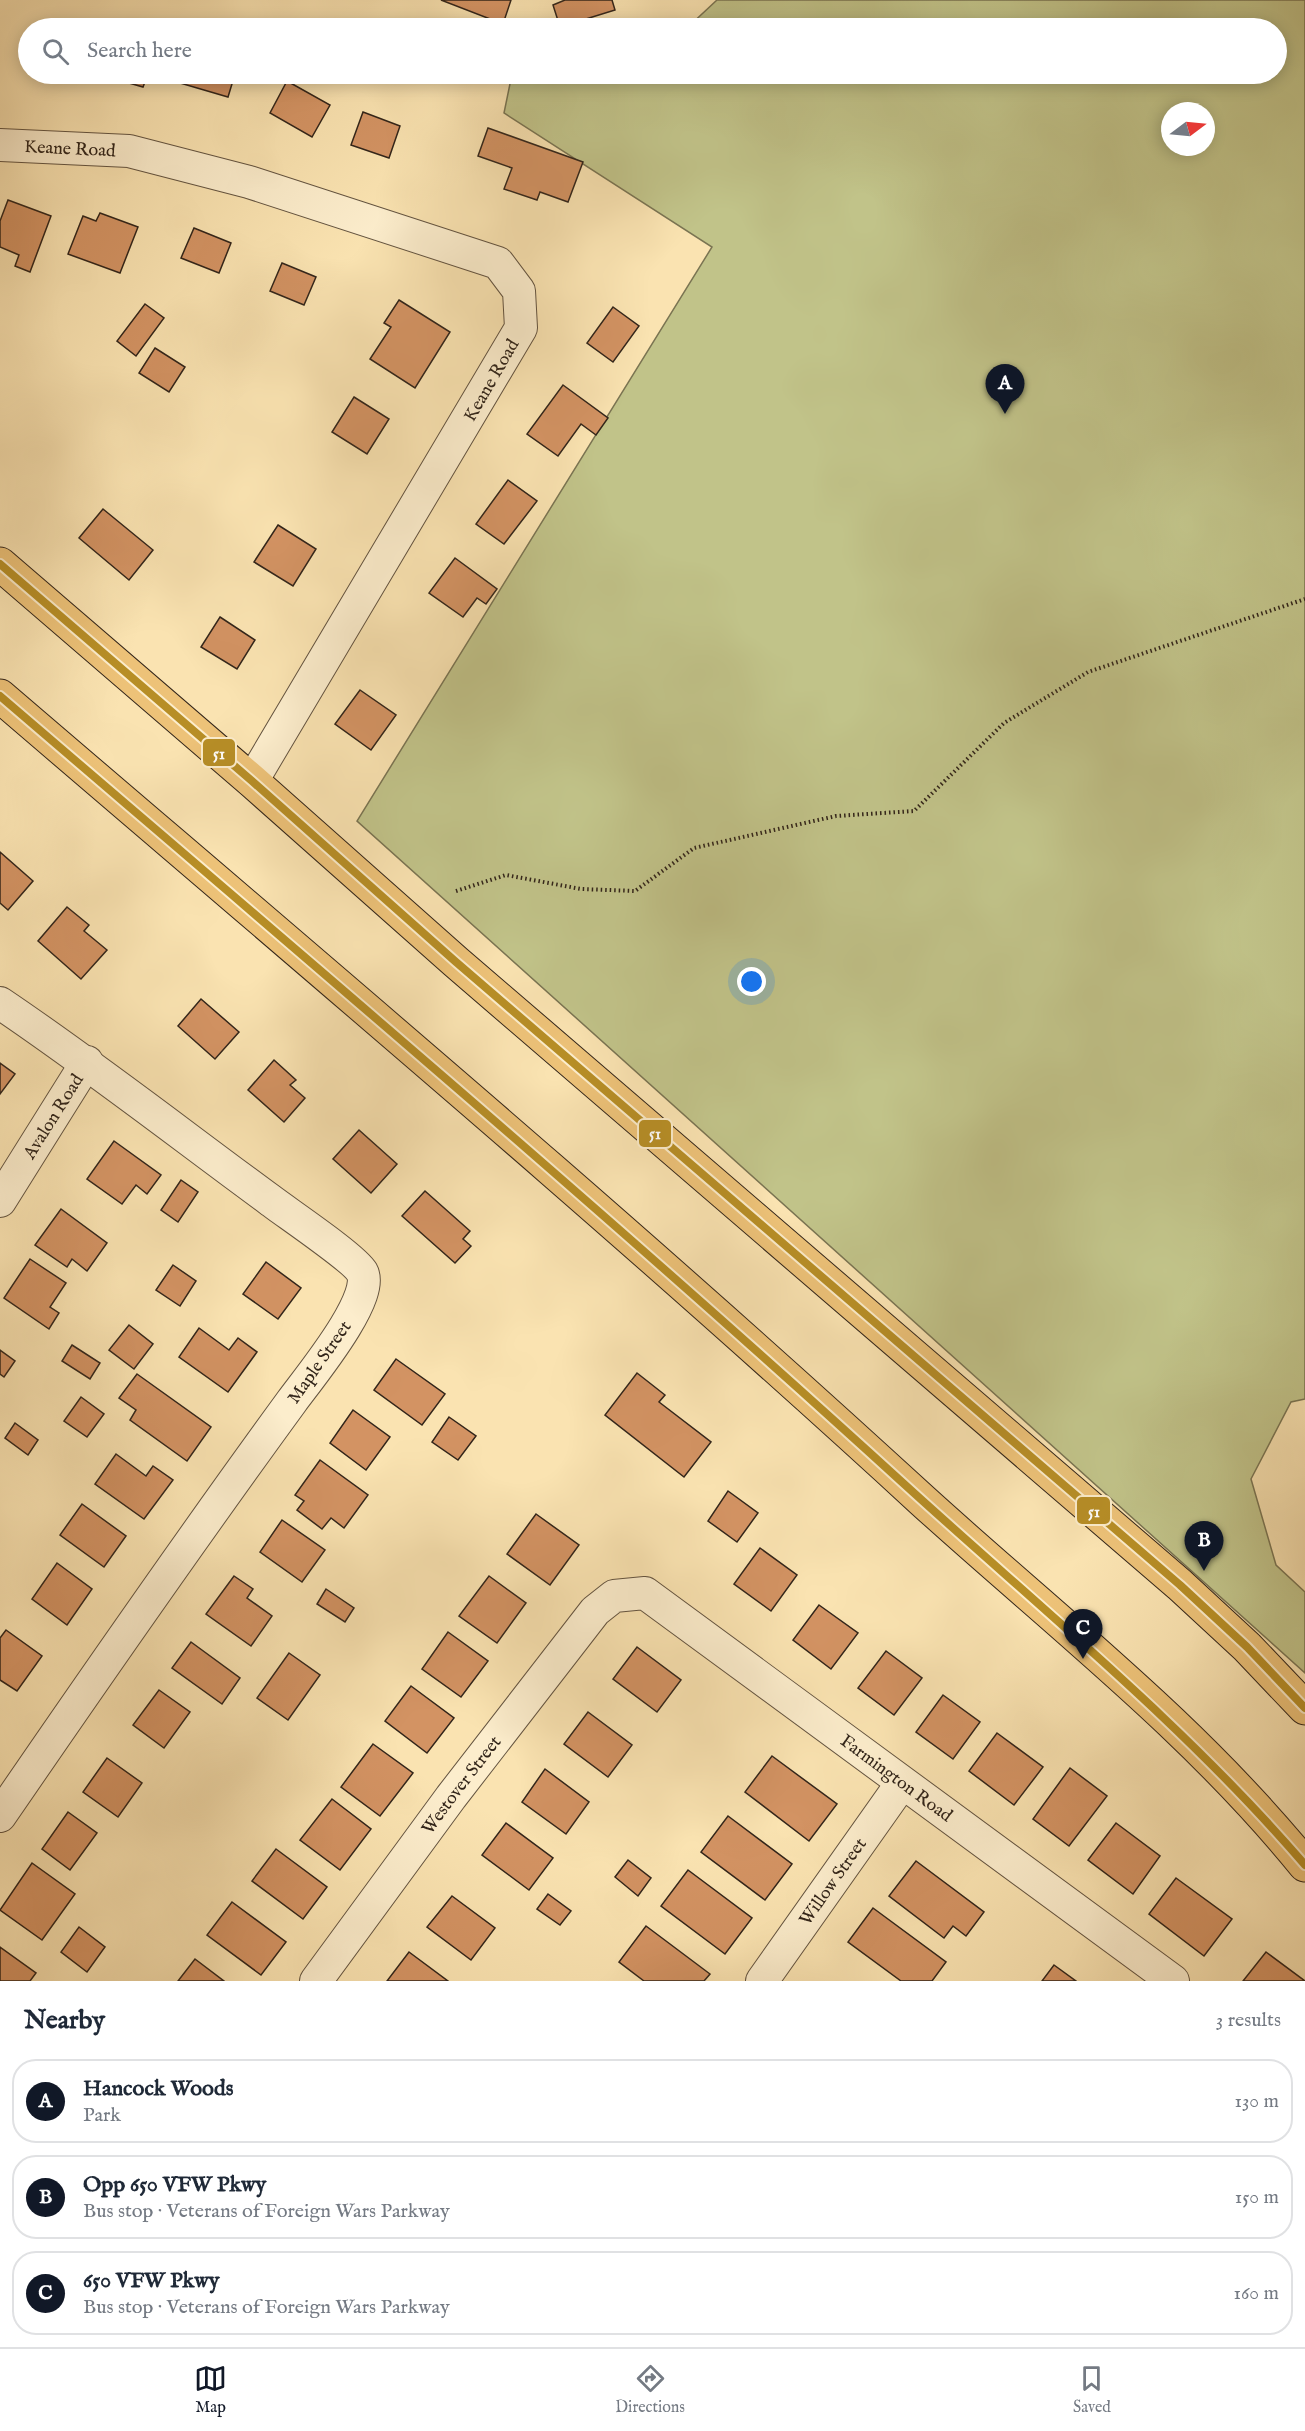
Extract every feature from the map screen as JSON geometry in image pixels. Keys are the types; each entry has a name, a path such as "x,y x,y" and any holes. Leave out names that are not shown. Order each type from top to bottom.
{"highway":[{"path":"0,564 252,781 464,969 1172,1578 1233,1633 1305,1708"},
{"path":"0,696 751,1343 970,1542 1119,1672 1244,1794 1305,1865"}],"street":[{"name":"Keane Road","path":"0,145 129,151 249,182 498,263 519,291 521,328 252,781"},
{"name":"Maple Street","path":"0,1002 87,1062 321,1238 362,1271 365,1285 356,1308 319,1365 175,1561 0,1816"},
{"name":"Avalon Road","path":"0,1201 87,1062"},
{"name":"Farmington Road","path":"614,1596 645,1593 1173,1981"},
{"name":"Westover Street","path":"316,1981 472,1769 595,1611 614,1596"},
{"name":"Willow Street","path":"762,1981 902,1783"}],"path":[{"path":"456,891 506,874 581,889 635,891 694,848 836,816 914,811 1004,723 1088,672 1305,600"}],"green space":[{"path":"717,0 1305,0 1305,1399 1291,1402 1251,1479 1276,1565 1305,1592 1305,1673 357,821 712,247 504,113 510,84 1287,84 1287,18 698,18"}],"building":[{"path":"441,0 511,0 505,18 488,18"},
{"path":"565,0 612,0 615,10 589,18 557,18 553,5"},
{"path":"183,84 232,84 228,97"},
{"path":"285,84 292,84 330,105 312,137 270,113"},
{"path":"363,112 400,126 389,158 351,145"},
{"path":"488,128 583,162 568,202 540,192 537,200 504,189 512,168 478,156"},
{"path":"8,200 51,216 30,272 15,266 19,255 0,247 0,221"},
{"path":"100,213 138,227 120,273 68,254 83,216 96,221"},
{"path":"194,228 231,243 219,273 181,258"},
{"path":"282,263 316,277 304,305 270,291"},
{"path":"399,300 450,332 415,388 370,359 391,327 384,323"},
{"path":"145,304 164,318 136,356 117,341"},
{"path":"613,307 639,326 613,362 587,343"},
{"path":"155,348 185,367 169,392 139,373"},
{"path":"563,385 608,418 596,435 581,424 558,456 527,434"},
{"path":"354,397 389,419 367,454 332,432"},
{"path":"508,480 537,501 504,544 476,524"},
{"path":"103,509 153,550 129,580 79,538"},
{"path":"278,525 316,549 293,586 254,562"},
{"path":"455,558 497,589 486,604 477,598 463,617 429,593"},
{"path":"220,617 255,640 237,669 201,647"},
{"path":"360,690 396,715 371,750 335,724"},
{"path":"0,852 33,881 8,910 0,903"},
{"path":"67,907 89,925 84,931 107,950 81,979 38,941"},
{"path":"201,999 239,1032 215,1059 178,1026"},
{"path":"274,1060 296,1080 290,1085 305,1098 284,1122 248,1090"},
{"path":"0,1063 15,1074 0,1094"},
{"path":"359,1130 397,1164 371,1193 333,1159"},
{"path":"114,1141 161,1175 147,1194 136,1185 122,1204 87,1179"},
{"path":"181,1180 198,1192 178,1222 161,1210"},
{"path":"425,1191 470,1231 463,1239 471,1246 455,1263 402,1216"},
{"path":"61,1209 107,1243 87,1271 72,1259 67,1267 35,1245"},
{"path":"30,1259 66,1283 50,1307 59,1313 49,1329 4,1298"},
{"path":"266,1262 301,1288 278,1319 243,1294"},
{"path":"173,1265 196,1281 180,1306 156,1290"},
{"path":"129,1325 153,1344 134,1369 109,1350"},
{"path":"199,1328 229,1350 238,1338 257,1352 228,1392 179,1357"},
{"path":"72,1345 100,1363 90,1379 62,1361"},
{"path":"0,1350 15,1361 4,1377 0,1374"},
{"path":"396,1359 445,1394 422,1425 374,1390"},
{"path":"637,1373 665,1395 659,1402 711,1442 684,1477 605,1415"},
{"path":"137,1374 211,1427 187,1461 130,1420 136,1410 119,1398"},
{"path":"81,1397 104,1414 87,1437 64,1421"},
{"path":"353,1410 390,1437 366,1470 330,1443"},
{"path":"449,1417 476,1436 458,1460 432,1442"},
{"path":"15,1423 38,1440 28,1455 5,1438"},
{"path":"116,1454 146,1476 153,1466 173,1480 144,1519 95,1484"},
{"path":"320,1460 368,1495 344,1528 331,1518 322,1529 297,1510 304,1501 295,1495"},
{"path":"728,1491 758,1513 737,1542 708,1521"},
{"path":"82,1504 126,1536 104,1567 60,1535"},
{"path":"536,1514 579,1545 550,1585 507,1554"},
{"path":"282,1520 325,1550 302,1582 260,1552"},
{"path":"760,1548 797,1575 771,1611 734,1584"},
{"path":"57,1563 92,1589 67,1625 32,1599"},
{"path":"234,1576 253,1589 247,1598 272,1616 251,1646 206,1614"},
{"path":"489,1576 526,1603 497,1643 459,1616"},
{"path":"326,1589 354,1608 345,1622 317,1604"},
{"path":"819,1605 858,1633 831,1669 793,1640"},
{"path":"6,1630 42,1656 17,1691 0,1680 0,1638"},
{"path":"448,1632 488,1661 461,1697 422,1669"},
{"path":"191,1642 240,1678 222,1704 172,1668"},
{"path":"637,1647 681,1680 657,1712 613,1679"},
{"path":"886,1651 922,1678 894,1715 858,1688"},
{"path":"289,1653 320,1675 288,1720 257,1698"},
{"path":"411,1686 454,1718 427,1753 385,1721"},
{"path":"159,1690 190,1712 164,1748 133,1725"},
{"path":"943,1695 980,1722 953,1759 916,1732"},
{"path":"588,1712 632,1745 608,1777 564,1744"},
{"path":"997,1733 1043,1767 1014,1805 969,1771"},
{"path":"373,1744 413,1773 380,1816 341,1787"},
{"path":"772,1756 837,1804 809,1841 745,1792"},
{"path":"107,1758 142,1783 118,1817 83,1792"},
{"path":"1070,1768 1107,1796 1069,1846 1033,1819"},
{"path":"545,1769 589,1802 566,1834 522,1802"},
{"path":"332,1799 371,1829 340,1870 300,1840"},
{"path":"68,1812 97,1833 70,1870 42,1849"},
{"path":"728,1816 792,1864 765,1900 701,1852"},
{"path":"506,1823 553,1858 529,1890 482,1855"},
{"path":"1116,1823 1160,1856 1133,1894 1088,1860"},
{"path":"276,1849 327,1887 303,1919 252,1881"},
{"path":"628,1860 651,1878 638,1896 615,1877"},
{"path":"916,1861 984,1912 966,1936 953,1926 944,1938 889,1896"},
{"path":"32,1863 75,1894 42,1940 0,1910"},
{"path":"688,1870 752,1918 725,1954 661,1906"},
{"path":"1176,1878 1232,1919 1204,1956 1149,1914"},
{"path":"548,1894 571,1911 560,1925 537,1909"},
{"path":"452,1896 495,1928 471,1960 427,1927"},
{"path":"232,1902 286,1942 261,1975 207,1935"},
{"path":"873,1908 946,1962 932,1981 901,1981 848,1942"},
{"path":"646,1926 710,1974 704,1981 644,1981 619,1962"},
{"path":"79,1927 105,1947 87,1972 61,1952"},
{"path":"0,1947 36,1973 30,1981 0,1981"},
{"path":"409,1952 448,1981 387,1981"},
{"path":"1266,1952 1305,1981 1243,1981"},
{"path":"195,1959 224,1981 178,1981"},
{"path":"1054,1965 1076,1981 1042,1981"}],"transit line":[{"name":"51","path":"0,564 252,781 456,962 1180,1585 1247,1647 1305,1708"},
{"name":"51","path":"0,696 454,1086 792,1383 1161,1715 1259,1813 1305,1865"}],"place":[{"name":"Hancock Woods","path":"1005,414"},
{"name":"Opp 650 VFW Pkwy","path":"1204,1571"},
{"name":"650 VFW Pkwy","path":"1083,1659"}]}
